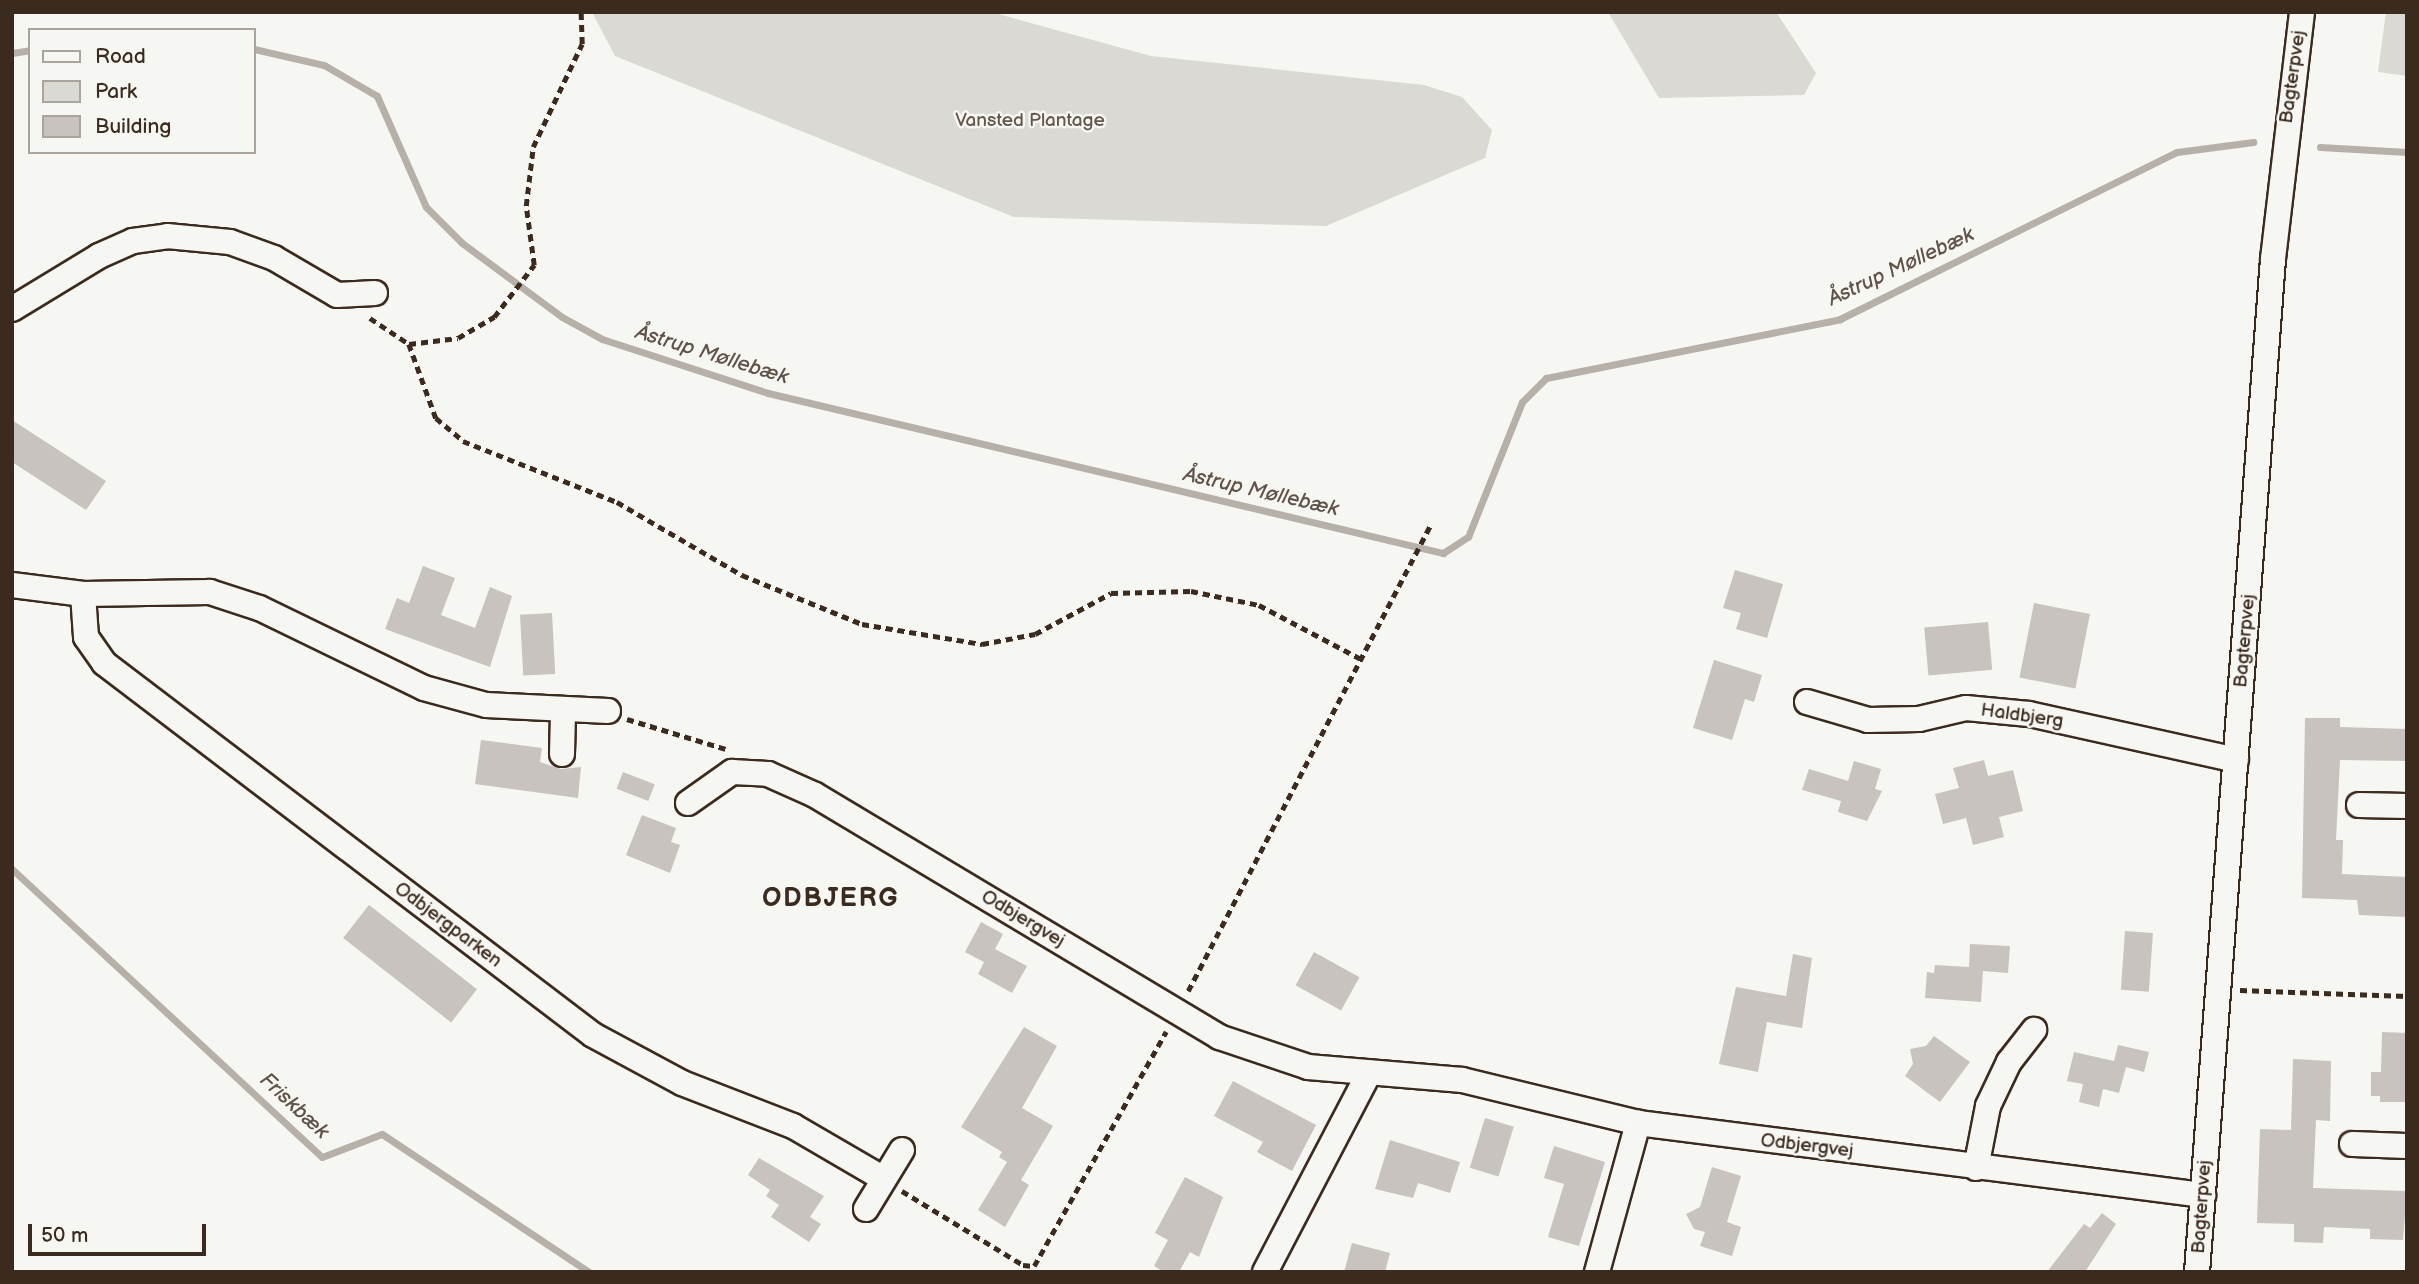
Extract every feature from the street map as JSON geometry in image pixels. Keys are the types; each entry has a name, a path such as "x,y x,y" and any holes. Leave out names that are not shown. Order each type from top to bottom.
{"street":[{"name":"Bagterpvej","path":"2197,1272 2273,259 2302,12"},
{"path":"12,309 99,256 133,241 167,236 230,242 274,258 337,295 375,293"},
{"path":"12,585 83,594 210,592 259,608 424,688 486,705 563,712 608,711"},
{"name":"Odbjergparken","path":"83,594 86,636 104,663 593,1035 682,1083 793,1126 884,1179"},
{"name":"Haldbjerg","path":"1807,702 1868,720 1919,719 1966,708 2029,714 2236,760"},
{"path":"562,754 563,712"},
{"name":"Odbjergvej","path":"688,803 732,772 768,774 815,795 1177,1012 1269,1057 1308,1068 1462,1080 1639,1122 1976,1168 2203,1195"},
{"path":"2359,805 2407,806"},
{"path":"1976,1168 1988,1106 2009,1062 2034,1030"},
{"path":"1265,1272 1369,1073"},
{"path":"1597,1272 1639,1122"},
{"path":"2352,1144 2407,1146"},
{"path":"866,1209 902,1150"}],"path":[{"path":"409,344 458,338 495,317 534,265 526,206 533,147 582,44 581,12"},
{"path":"337,295 409,344 436,418 463,441 617,502 742,575 862,624 982,644 1035,634 1111,593 1191,591 1259,605 1361,659"},
{"path":"884,1179 1023,1265 1034,1266 1177,1012 1431,524"},
{"path":"608,711 739,751"},
{"path":"2218,989 2407,996"}],"green space":[{"name":"Vansted Plantage","path":"592,12 991,12 1151,56 1424,85 1462,97 1492,130 1485,158 1326,226 1014,217 615,56"},
{"path":"1608,12 1776,12 1816,73 1804,95 1659,98"},
{"path":"2386,12 2407,12 2407,76 2378,72"}],"building":[{"path":"12,420 106,481 86,510 12,462"},
{"path":"423,566 455,578 441,615 475,628 490,587 512,596 490,667 385,629 397,598 409,603"},
{"path":"1735,570 1783,584 1767,638 1736,629 1741,613 1723,608"},
{"path":"2034,603 2090,614 2075,688 2019,678"},
{"path":"552,613 555,674 523,676 520,615"},
{"path":"1988,622 1992,670 1928,675 1924,628"},
{"path":"1714,660 1762,675 1754,702 1745,699 1732,740 1693,728"},
{"path":"2305,718 2340,718 2340,727 2407,729 2407,761 2340,760 2336,840 2343,840 2342,874 2407,877 2407,917 2359,915 2357,900 2302,898"},
{"path":"481,740 542,748 540,762 561,769 581,767 578,798 475,784"},
{"path":"1984,760 1988,776 2013,770 2023,811 1999,817 2004,837 1973,845 1966,818 1943,824 1935,794 1959,788 1953,768"},
{"path":"1854,761 1881,769 1875,789 1882,791 1867,821 1838,812 1841,801 1802,790 1809,769 1848,781"},
{"path":"623,772 655,784 648,801 617,789"},
{"path":"642,815 676,828 671,842 680,845 670,873 626,855"},
{"path":"369,905 477,989 451,1022 343,938"},
{"path":"981,922 1003,934 995,949 1027,966 1012,993 978,974 984,962 965,952"},
{"path":"2125,931 2153,933 2149,992 2121,990"},
{"path":"1970,944 2010,946 2008,973 1983,971 1981,1002 1925,998 1927,972 1934,973 1935,965 1969,967"},
{"path":"1314,952 1359,977 1341,1010 1296,985"},
{"path":"1793,954 1812,958 1802,1028 1767,1022 1758,1072 1719,1064 1736,987 1786,996"},
{"path":"1024,1027 1057,1046 1022,1108 1053,1126 1021,1180 1029,1185 1005,1227 978,1210 1007,1162 999,1157 1002,1152 961,1127"},
{"path":"2382,1032 2407,1033 2407,1102 2380,1102 2380,1096 2371,1096 2371,1072 2381,1072"},
{"path":"1934,1036 1970,1062 1940,1102 1905,1076 1913,1064 1910,1049 1926,1046"},
{"path":"2118,1045 2149,1052 2144,1072 2126,1067 2119,1093 2103,1089 2099,1107 2079,1102 2083,1084 2067,1081 2074,1052 2114,1061"},
{"path":"2293,1059 2331,1061 2330,1121 2316,1120 2313,1188 2407,1191 2403,1240 2370,1239 2370,1229 2324,1227 2323,1243 2294,1242 2294,1224 2257,1223 2260,1129 2291,1130"},
{"path":"1233,1081 1316,1125 1292,1171 1257,1152 1263,1142 1214,1116"},
{"path":"1485,1118 1514,1127 1498,1176 1470,1168"},
{"path":"1390,1140 1460,1162 1450,1193 1418,1183 1413,1198 1375,1189"},
{"path":"1554,1146 1605,1162 1579,1246 1548,1237 1564,1184 1544,1178"},
{"path":"759,1158 824,1196 810,1217 821,1224 809,1242 771,1217 779,1205 766,1196 770,1190 748,1175"},
{"path":"1712,1167 1741,1176 1727,1222 1741,1227 1732,1256 1700,1246 1705,1232 1694,1229 1686,1214 1700,1207"},
{"path":"1185,1177 1223,1197 1199,1257 1190,1252 1179,1272 1164,1272 1154,1266 1168,1240 1155,1233"},
{"path":"2102,1213 2116,1224 2085,1272 2047,1272 2084,1224 2090,1228"},
{"path":"1352,1243 1390,1253 1385,1272 1344,1272"}],"waterway":[{"name":"Åstrup Møllebæk","path":"256,49 324,65 377,96 426,207 462,243 562,317 602,339 768,393 1443,553 1468,537 1522,402 1546,378 1840,319 2177,152 2253,142"},
{"name":"Åstrup Møllebæk","path":"12,53 28,50"},
{"name":"Åstrup Møllebæk","path":"2320,147 2407,152"},
{"name":"Friskbæk","path":"12,869 322,1157 382,1134 589,1272"}],"district":[{"name":"ODBJERG","path":"831,899"}]}
